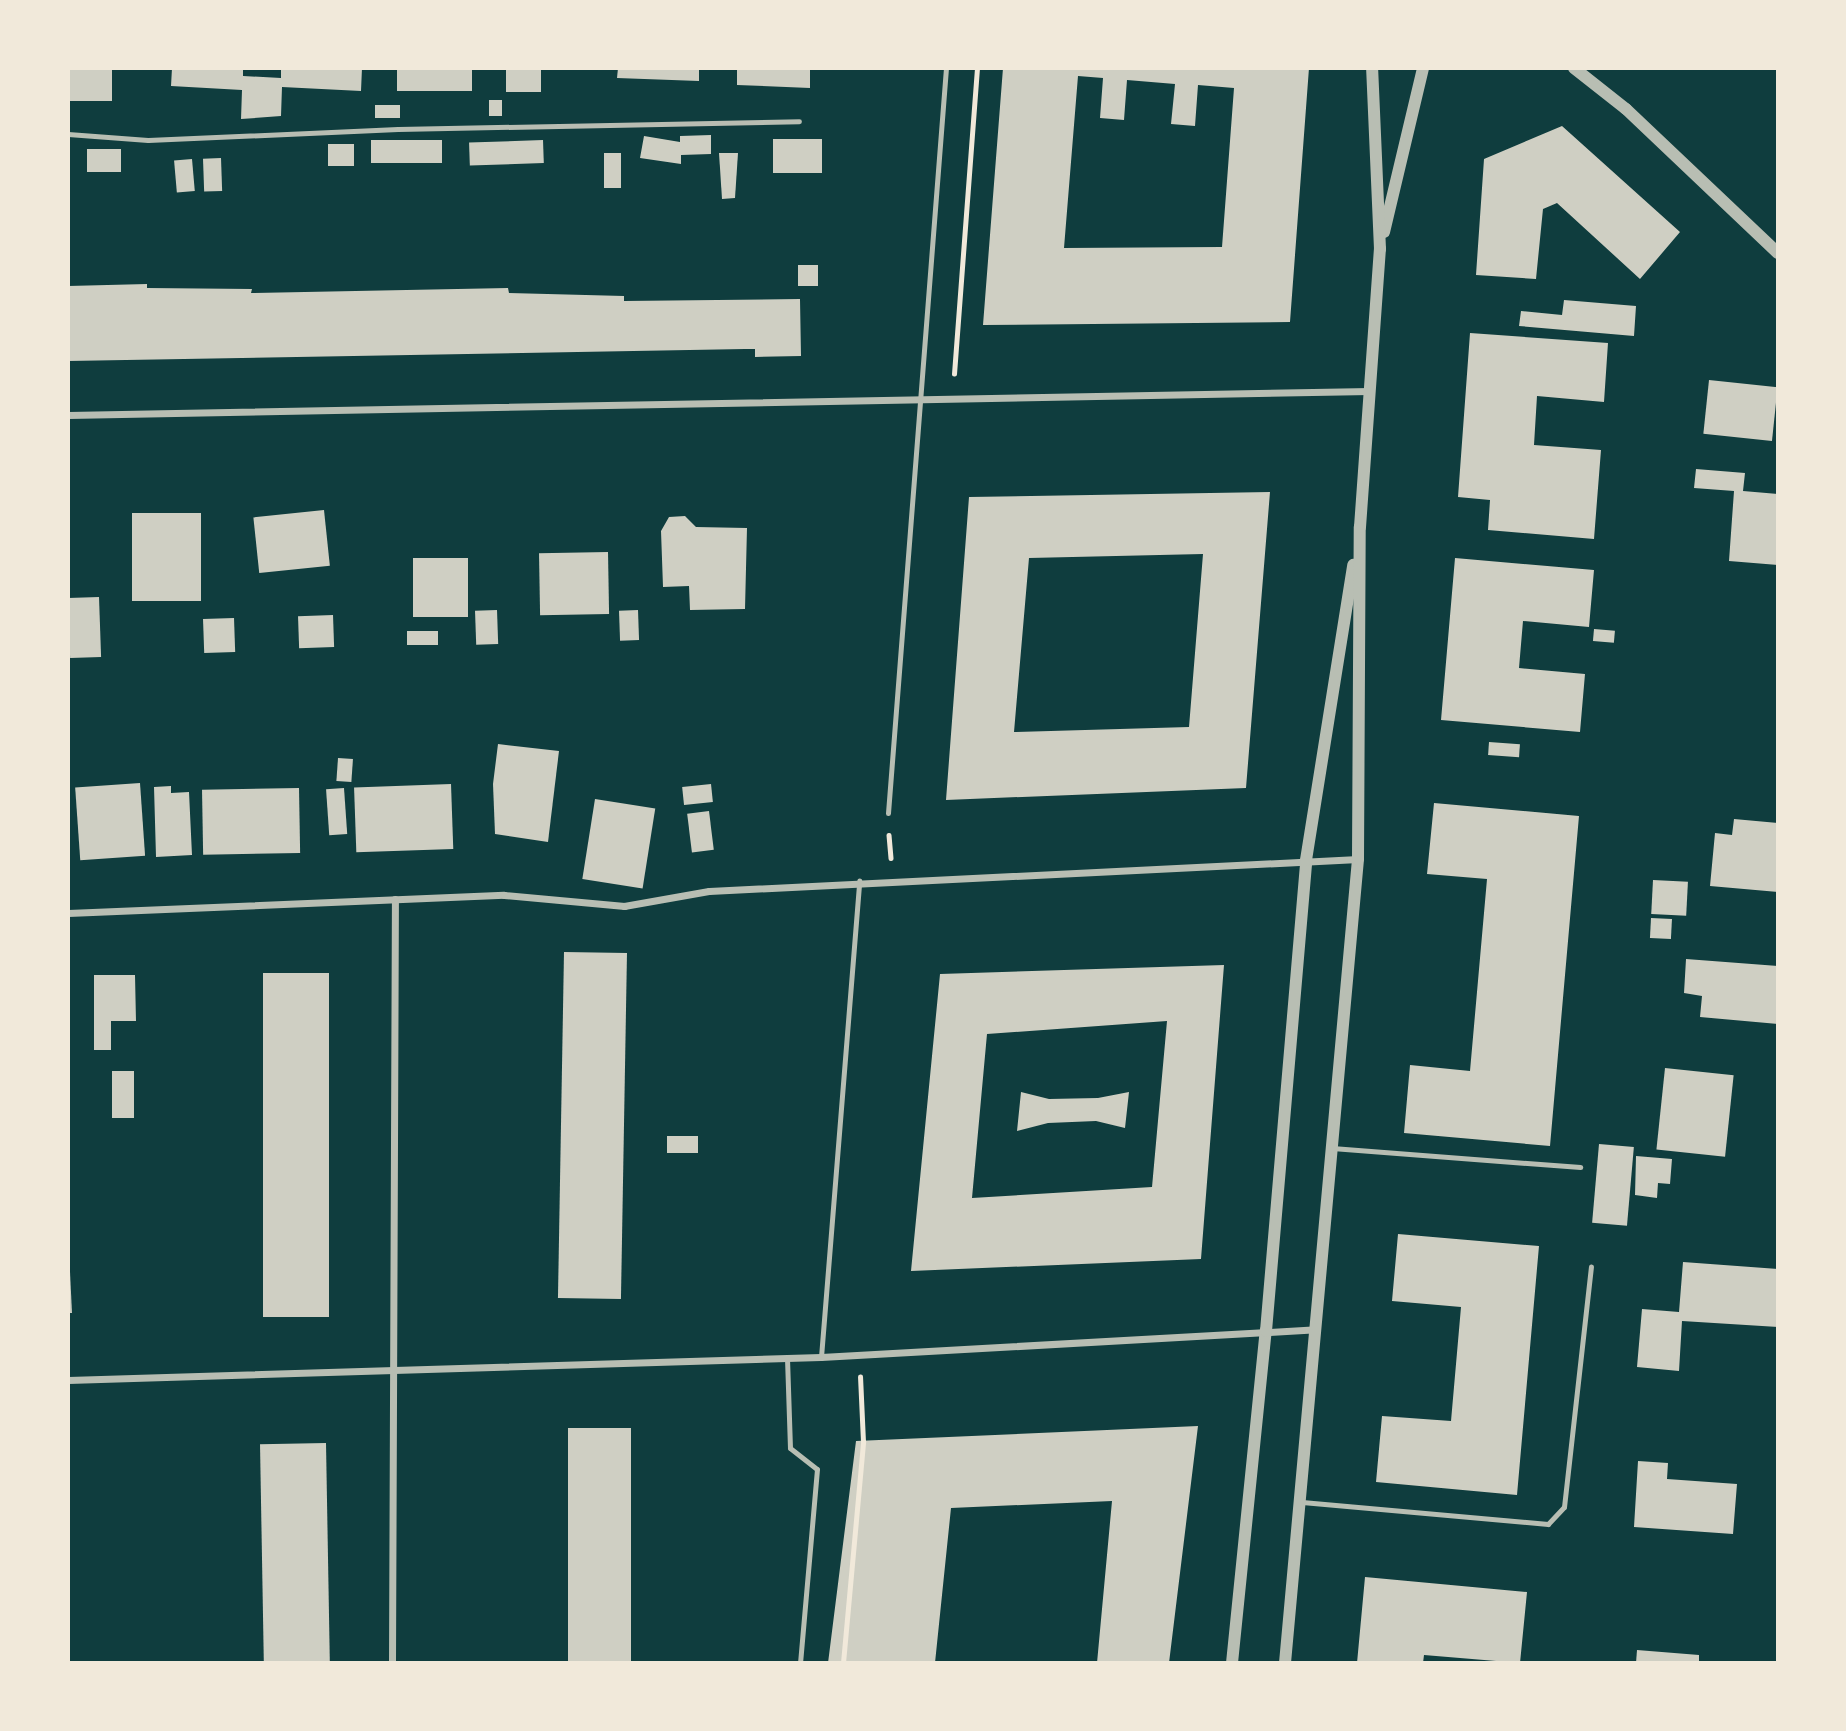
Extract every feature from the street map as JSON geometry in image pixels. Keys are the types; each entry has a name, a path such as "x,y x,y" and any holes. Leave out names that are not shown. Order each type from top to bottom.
{"street":[{"path":"1285,1663 1302,1502 1358,859 1360,527 1380,249 1372,68"},
{"path":"1380,249 1423,68"},
{"path":"1574,68 1626,109 1778,253"},
{"path":"68,415 1370,391"},
{"path":"1232,1663 1266,1331 1306,860 1360,527"},
{"path":"68,913 504,895 624,905 709,891 859,881 1358,859"},
{"path":"392,1663 396,899"},
{"path":"68,1380 821,1357 1317,1329"}],"lane":[{"path":"888,813 946,68"},
{"path":"68,134 148,140 398,129 799,121"},
{"path":"821,1357 859,881"},
{"path":"1332,1148 1580,1167"},
{"path":"1302,1502 1548,1524 1564,1507 1591,1267"},
{"path":"787,1358 790,1448 817,1469 800,1663"}],"path":[{"path":"954,399 955,320 977,68"},
{"path":"888,813 894,880"},
{"path":"843,1663 863,1442 859,1355"}],"building":[{"path":"68,68 112,68 112,101 68,101"},
{"path":"172,68 243,68 243,76 281,78 281,68 362,68 361,91 282,87 281,116 241,119 242,90 171,86"},
{"path":"397,68 472,68 472,91 397,91"},
{"path":"506,68 541,68 541,92 506,92"},
{"path":"618,68 699,68 699,81 617,78"},
{"path":"737,68 810,68 810,88 737,85"},
{"path":"1003,68 1309,68 1290,322 983,325","holes":["1078,76 1103,78 1100,118 1124,120 1127,80 1175,84 1171,124 1195,126 1198,85 1234,88 1222,247 1064,248"]},
{"path":"489,100 502,100 502,116 489,116"},
{"path":"375,105 400,105 400,118 375,118"},
{"path":"1562,126 1680,232 1640,279 1557,203 1543,209 1536,279 1476,275 1484,159"},
{"path":"711,135 711,154 681,155 681,164 640,158 644,136 680,142 680,136"},
{"path":"773,139 822,139 822,173 773,173"},
{"path":"371,140 442,140 442,163 371,163"},
{"path":"543,140 544,163 470,166 469,143"},
{"path":"328,144 354,144 354,166 328,166"},
{"path":"87,149 121,149 121,172 87,172"},
{"path":"604,153 621,153 621,188 604,188"},
{"path":"719,153 738,153 735,198 722,199"},
{"path":"221,158 222,191 204,192 203,159"},
{"path":"192,159 195,191 177,192 174,161"},
{"path":"798,265 818,265 818,286 798,286"},
{"path":"147,284 147,288 252,289 251,293 508,288 509,293 624,296 624,301 800,299 801,356 755,357 755,349 745,349 68,361 68,286"},
{"path":"1564,300 1636,306 1634,336 1519,326 1521,311 1562,315"},
{"path":"1470,333 1608,343 1604,402 1537,396 1534,445 1601,450 1594,539 1488,530 1490,500 1458,497"},
{"path":"1709,380 1778,387 1772,441 1703,434"},
{"path":"1696,469 1745,473 1743,491 1778,494 1778,565 1729,561 1734,491 1694,488"},
{"path":"1270,492 1246,788 946,800 969,497","holes":["1203,554 1189,727 1014,732 1029,558"]},
{"path":"324,510 330,566 259,573 253,517"},
{"path":"132,513 201,513 201,601 132,601"},
{"path":"685,516 696,527 747,528 745,609 690,610 689,586 663,587 661,531 669,517"},
{"path":"608,552 609,614 540,615 539,553"},
{"path":"413,558 468,558 468,617 413,617"},
{"path":"1455,558 1594,570 1589,627 1523,621 1519,668 1585,674 1580,732 1441,720"},
{"path":"99,597 101,657 70,658 68,598"},
{"path":"497,610 498,644 476,645 475,611"},
{"path":"638,610 639,640 620,641 619,611"},
{"path":"333,615 334,647 299,648 298,616"},
{"path":"234,618 235,652 204,653 203,619"},
{"path":"1594,629 1615,631 1614,643 1593,641"},
{"path":"407,631 438,631 438,645 407,645"},
{"path":"1489,742 1520,744 1519,757 1488,755"},
{"path":"498,744 559,751 548,842 495,834 493,784"},
{"path":"338,758 353,759 351,782 336,781"},
{"path":"140,783 145,856 80,860 75,788"},
{"path":"451,784 453,849 356,852 354,787"},
{"path":"711,784 713,802 684,805 682,787"},
{"path":"171,786 171,793 189,792 192,855 156,857 154,787"},
{"path":"299,788 300,853 203,855 202,790"},
{"path":"344,788 347,834 329,835 326,789"},
{"path":"595,799 655,809 643,889 582,879"},
{"path":"1434,803 1579,816 1550,1146 1404,1133 1410,1065 1470,1071 1487,879 1427,874"},
{"path":"709,811 714,850 692,852 687,814"},
{"path":"1734,819 1778,823 1778,892 1710,886 1715,833 1732,835"},
{"path":"1653,880 1688,882 1686,916 1651,914"},
{"path":"1651,918 1672,919 1671,939 1650,938"},
{"path":"564,952 627,953 621,1299 558,1298"},
{"path":"1686,959 1778,966 1778,1024 1700,1017 1702,996 1684,993"},
{"path":"1224,965 1201,1259 911,1271 940,974","holes":["1167,1021 1152,1187 972,1198 987,1034"]},
{"path":"263,973 329,973 329,1317 263,1317"},
{"path":"94,975 135,975 136,1021 111,1021 111,1050 94,1050"},
{"path":"1665,1068 1734,1075 1725,1157 1656,1150"},
{"path":"112,1071 134,1071 134,1118 112,1118"},
{"path":"1021,1092 1049,1099 1098,1098 1129,1092 1125,1128 1096,1121 1048,1123 1017,1131"},
{"path":"667,1136 698,1136 698,1153 667,1153"},
{"path":"1599,1144 1634,1147 1627,1226 1592,1223"},
{"path":"1636,1156 1672,1159 1670,1184 1658,1183 1657,1198 1635,1195"},
{"path":"1398,1234 1539,1246 1517,1495 1376,1482 1382,1416 1451,1421 1461,1307 1392,1301"},
{"path":"1683,1262 1778,1269 1778,1327 1682,1321 1679,1371 1637,1367 1642,1309 1679,1312"},
{"path":"70,1272 72,1313 68,1313 68,1273"},
{"path":"1198,1426 1169,1663 1097,1663 1112,1501 951,1508 935,1663 828,1663 856,1441"},
{"path":"568,1428 631,1428 631,1663 568,1663"},
{"path":"326,1443 330,1663 264,1663 260,1444"},
{"path":"1638,1461 1668,1463 1667,1479 1737,1484 1733,1534 1634,1527"},
{"path":"1365,1577 1527,1592 1520,1663 1424,1655 1423,1663 1357,1663"},
{"path":"1637,1650 1699,1655 1699,1663 1636,1663"}]}
